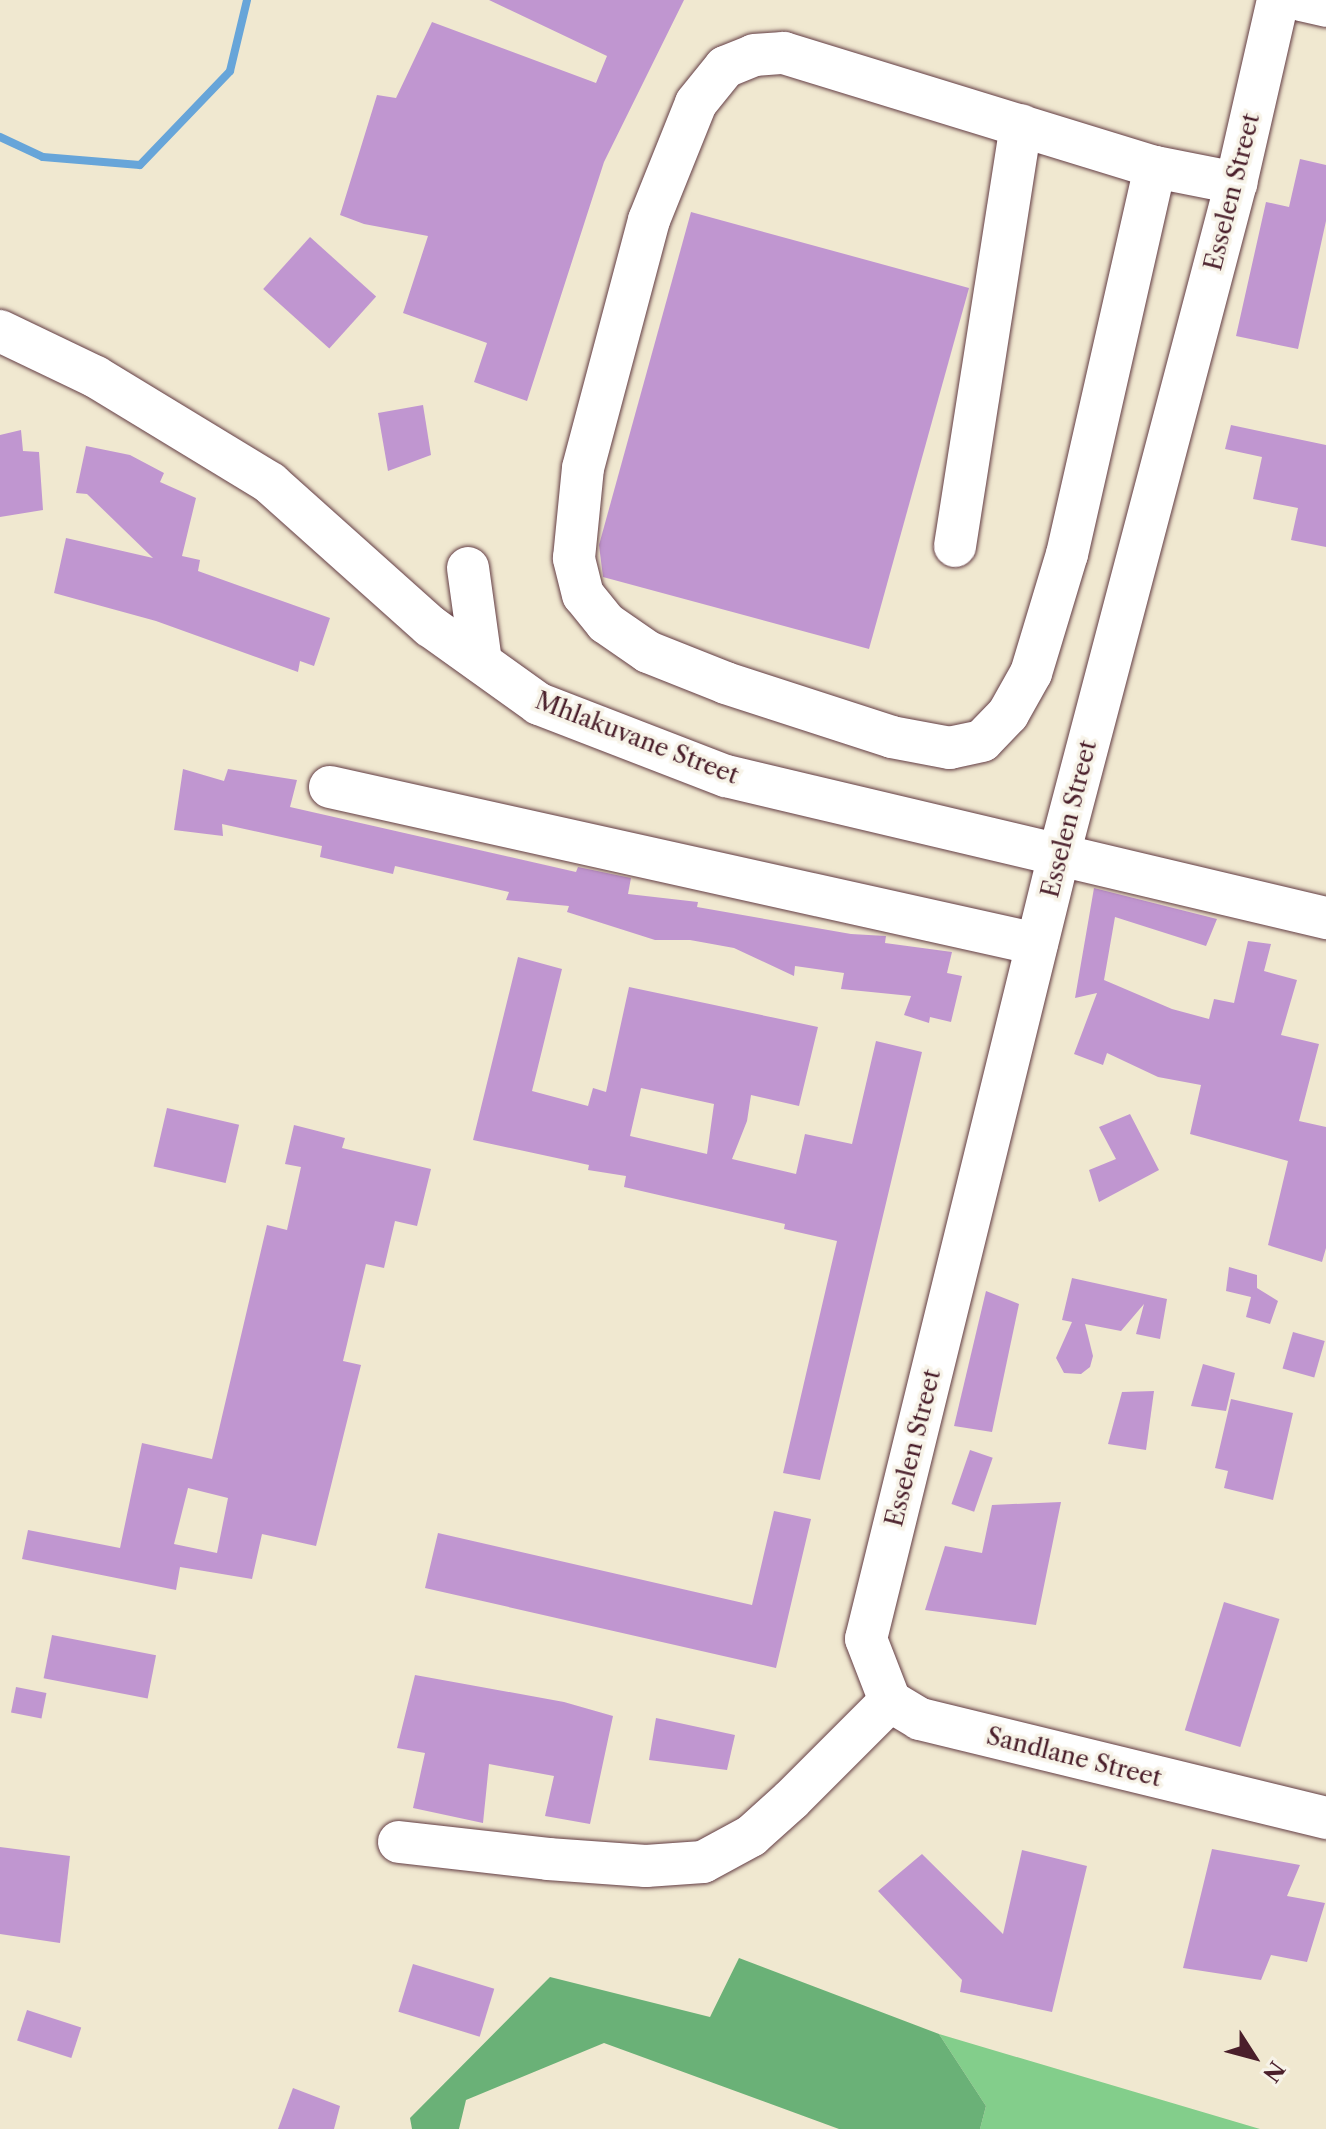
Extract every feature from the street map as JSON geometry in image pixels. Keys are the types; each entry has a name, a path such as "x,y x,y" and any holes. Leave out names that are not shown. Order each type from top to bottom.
{"street":[{"name":"Esselen Street","path":"890,1701 866,1639 1059,855 1236,183 1278,0"},
{"path":"1301,0 1326,6"},
{"path":"1155,167 1067,554 1031,673 1008,714 982,741 950,748 892,737 726,683 648,652 606,623 583,595 574,558 583,468 649,220 696,103 725,67 754,55 784,53 1155,167 1236,183"},
{"path":"955,546 1021,125"},
{"name":"Mhlakuvane Street","path":"0,331 96,377 270,483 430,626 539,704 726,776 1326,918"},
{"path":"468,568 481,662"},
{"path":"330,787 1037,944"},
{"path":"399,1842 646,1866 703,1862 751,1836 890,1701"},
{"name":"Sandlane Street","path":"890,1701 920,1719 1326,1818"}],"green space":[{"path":"739,1958 939,2034 986,2106 980,2129 839,2129 604,2043 466,2100 459,2129 412,2129 410,2118 550,1977 710,2017"},
{"path":"939,2034 1260,2129 980,2129 986,2106"}],"building":[{"path":"489,0 684,0 604,162 527,401 474,382 487,343 403,313 428,236 364,224 340,215 377,95 396,98 432,22 596,83 607,56"},
{"path":"1300,159 1326,165 1326,221 1298,349 1236,336 1266,202 1289,207"},
{"path":"691,212 969,288 869,649 603,577 599,545"},
{"path":"310,237 376,297 329,349 263,289"},
{"path":"423,405 431,455 388,471 378,413"},
{"path":"1231,425 1326,445 1326,547 1291,540 1298,508 1253,499 1262,457 1225,449"},
{"path":"21,430 23,451 39,452 43,510 0,517 0,435"},
{"path":"86,446 130,455 164,473 160,482 196,498 182,556 200,560 198,571 330,618 314,666 300,661 298,672 156,621 54,593 66,538 153,558 87,494 76,493"},
{"path":"183,769 224,781 228,769 297,780 290,807 576,872 578,867 631,878 628,894 698,902 697,907 851,934 886,936 885,943 952,952 947,973 962,976 951,1022 930,1017 929,1023 904,1015 911,996 841,989 844,973 795,966 794,976 734,948 690,940 655,940 567,912 569,906 506,900 509,892 395,866 393,874 320,857 322,846 222,824 223,836 174,830"},
{"path":"1094,888 1217,919 1206,946 1115,917 1104,980 1172,1009 1209,1019 1214,999 1234,1003 1248,941 1271,944 1264,971 1297,980 1281,1035 1319,1044 1299,1121 1326,1127 1326,1248 1322,1262 1268,1245 1288,1161 1190,1134 1201,1085 1158,1077 1107,1053 1103,1065 1074,1054 1097,993 1075,998"},
{"path":"518,957 562,969 532,1091 588,1106 593,1088 606,1092 629,987 818,1027 799,1106 751,1095 747,1121 732,1159 796,1174 805,1134 852,1144 876,1041 922,1052 820,1480 783,1473 837,1241 784,1229 785,1224 624,1187 626,1176 588,1170 589,1165 473,1140","holes":["641,1088 714,1104 707,1154 630,1136"]},
{"path":"167,1108 239,1125 226,1183 154,1166"},
{"path":"1130,1114 1159,1170 1099,1202 1089,1170 1116,1159 1099,1127"},
{"path":"294,1125 345,1138 342,1148 431,1169 417,1226 395,1221 384,1268 366,1264 343,1361 361,1365 316,1546 262,1534 252,1579 180,1567 176,1590 22,1559 28,1530 120,1548 142,1443 212,1459 267,1225 287,1230 301,1167 285,1164","holes":["188,1488 228,1498 217,1553 174,1544"]},
{"path":"1229,1267 1257,1275 1257,1288 1278,1301 1270,1324 1246,1317 1251,1297 1226,1291"},
{"path":"1072,1278 1167,1299 1160,1339 1136,1334 1144,1304 1121,1331 1085,1324 1093,1356 1090,1367 1081,1374 1064,1373 1056,1358 1072,1322 1062,1320"},
{"path":"986,1291 1019,1304 992,1432 954,1426"},
{"path":"1293,1332 1325,1341 1314,1378 1283,1369"},
{"path":"1203,1364 1235,1373 1226,1411 1191,1406"},
{"path":"1154,1391 1146,1450 1108,1444 1122,1392"},
{"path":"1231,1399 1293,1413 1273,1500 1224,1488 1228,1471 1215,1468"},
{"path":"970,1450 993,1458 974,1512 951,1504"},
{"path":"1061,1502 1036,1625 925,1610 945,1546 982,1553 992,1505"},
{"path":"774,1511 811,1519 776,1668 425,1588 438,1533 752,1605"},
{"path":"1224,1602 1279,1619 1240,1747 1185,1730"},
{"path":"52,1635 156,1655 148,1698 44,1678"},
{"path":"415,1675 564,1702 613,1716 590,1824 545,1816 554,1776 489,1764 483,1823 413,1808 425,1753 397,1748"},
{"path":"16,1687 46,1693 41,1718 11,1713"},
{"path":"656,1718 735,1735 727,1770 649,1760"},
{"path":"0,1847 70,1856 60,1943 0,1934"},
{"path":"1212,1849 1300,1865 1287,1896 1325,1903 1307,1962 1271,1955 1261,1980 1183,1968"},
{"path":"1022,1850 1087,1866 1052,2012 960,1992 962,1980 878,1891 922,1854 1003,1934"},
{"path":"413,1964 494,1989 480,2037 398,2012"},
{"path":"27,2010 81,2028 71,2058 17,2040"},
{"path":"293,2088 340,2106 334,2129 278,2129"}],"waterway":[{"path":"0,137 43,157 140,165 230,71 247,0"}]}
